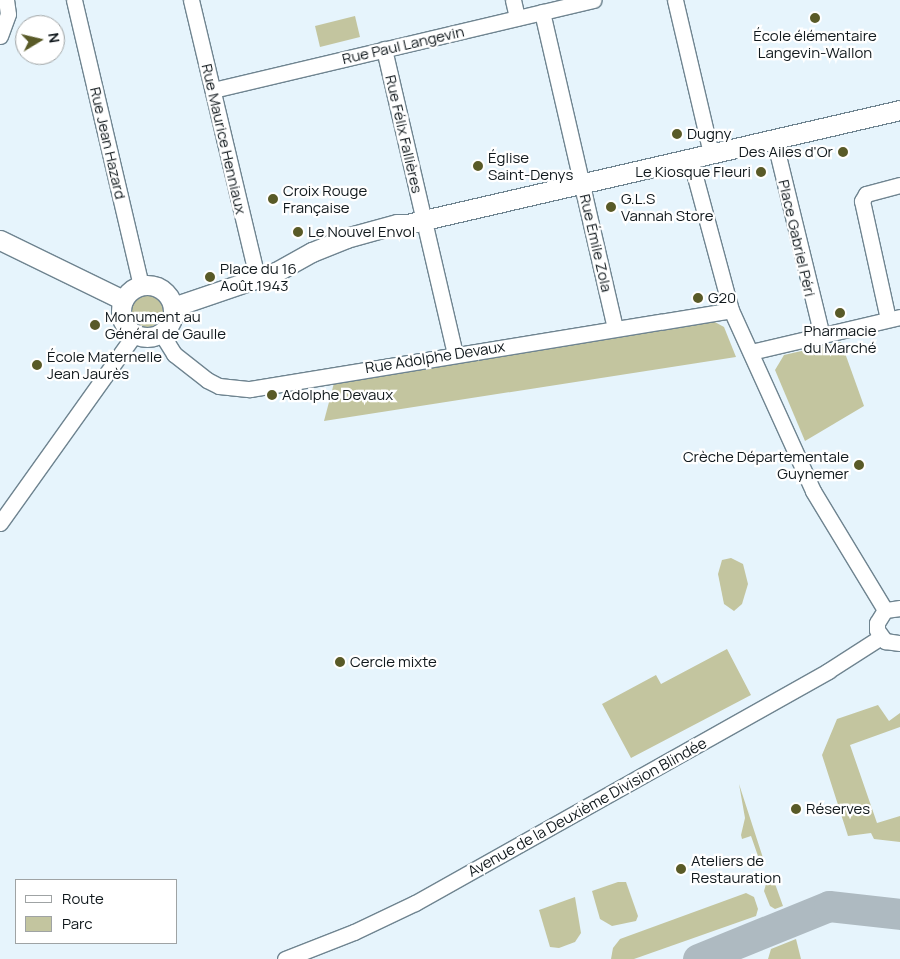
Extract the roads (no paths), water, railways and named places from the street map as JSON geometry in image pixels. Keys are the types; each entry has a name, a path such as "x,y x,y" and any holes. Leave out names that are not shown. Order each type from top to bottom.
{"main road":[{"path":"173,307 257,278 312,252 341,243 360,244 399,233 415,222 581,182 900,110"},
{"path":"0,240 123,300"},
{"path":"141,286 159,288 166,293 173,307 172,319 161,333 147,337 135,334 123,321 123,300 141,286"}],"street":[{"path":"0,36 8,14 6,0"},
{"name":"Rue Jean Hazard","path":"74,0 141,286"},
{"name":"Rue Maurice Henniaux","path":"191,0 257,278"},
{"path":"513,0 517,18"},
{"name":"Rue Paul Langevin","path":"213,90 593,0"},
{"path":"675,0 711,154"},
{"name":"Rue Émile Zola","path":"542,12 615,327"},
{"name":"Rue Félix Fallières","path":"384,49 415,222 455,354"},
{"name":"Place Gabriel Péri","path":"774,139 822,336"},
{"path":"690,158 731,310 813,491 884,610"},
{"path":"751,352 894,318 862,201 866,194 900,186"},
{"name":"Rue Adolphe Devaux","path":"161,333 183,364 218,386 233,389 250,389 615,327 731,310"},
{"path":"0,524 135,334"},
{"path":"884,610 900,608"},
{"path":"884,610 877,623 880,636 892,643 900,643"},
{"name":"Avenue de la Deuxième Division Blindée","path":"285,959 354,932 450,884 828,671 880,636"}],"place":[{"name":"École élémentaire Langevin-Wallon","path":"815,18"},
{"name":"Dugny","path":"677,134"},
{"name":"Des Ailes d'Or","path":"843,152"},
{"name":"Église Saint-Denys","path":"478,166"},
{"name":"Le Kiosque Fleuri","path":"761,172"},
{"name":"Croix Rouge Française","path":"273,199"},
{"name":"G.L.S Vannah Store","path":"611,207"},
{"name":"Le Nouvel Envol","path":"298,232"},
{"name":"Place du 16 Août 1943","path":"210,277"},
{"name":"G20","path":"698,298"},
{"name":"Pharmacie du Marché","path":"840,313"},
{"name":"Monument au Général de Gaulle","path":"95,325"},
{"name":"École Maternelle Jean Jaurès","path":"37,365"},
{"name":"Adolphe Devaux","path":"272,395"},
{"name":"Crèche Départementale Guynemer","path":"859,465"},
{"name":"Cercle mixte","path":"340,662"},
{"name":"Réserves","path":"796,809"},
{"name":"Ateliers de Restauration","path":"681,869"}]}
